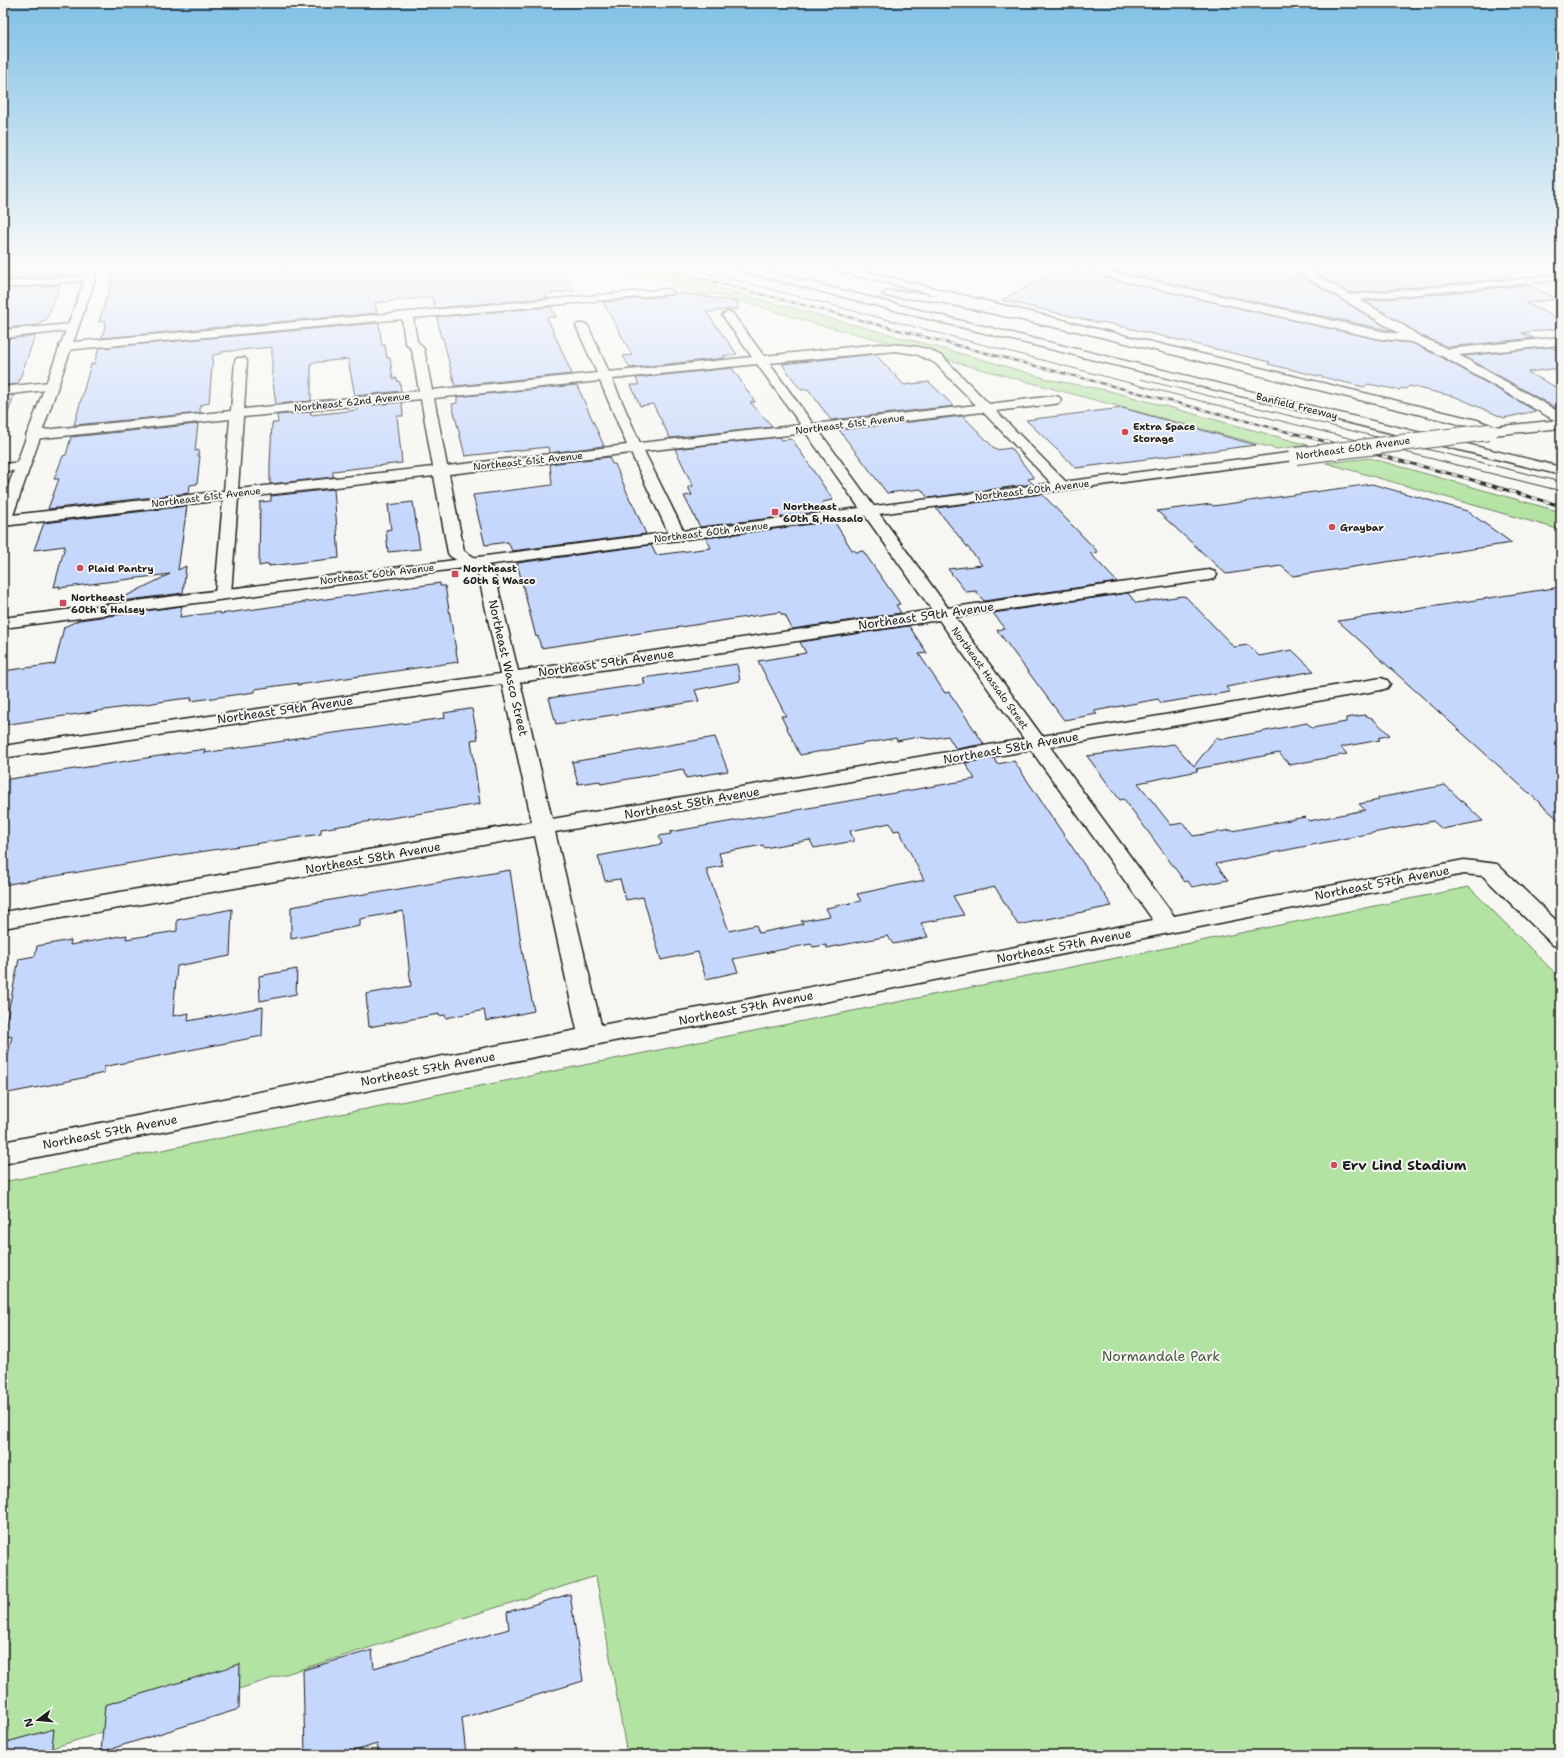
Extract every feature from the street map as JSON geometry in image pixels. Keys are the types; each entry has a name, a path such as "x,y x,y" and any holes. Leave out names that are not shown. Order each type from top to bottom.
{"main road":[{"path":"3,521 65,347"},
{"name":"Northeast Wasco Street","path":"416,347 418,349 456,553 486,571 591,1037"},
{"path":"591,347 636,449 678,536"},
{"name":"Northeast Hassalo Street","path":"751,347 1168,925"},
{"name":"Northeast 62nd Avenue","path":"33,435 898,347"},
{"name":"Northeast 62nd Avenue","path":"898,347 933,356 985,408"},
{"name":"Banfield Freeway","path":"1053,347 1561,471"},
{"name":"Banfield Freeway","path":"1108,347 1505,443"},
{"path":"1156,347 1472,423 1492,431"},
{"path":"1433,347 1561,418"},
{"path":"1446,353 1503,347"},
{"path":"223,594 241,361"},
{"path":"3,391 50,386"},
{"name":"Northeast 61st Avenue","path":"3,521 1054,400"},
{"path":"985,408 1062,486"},
{"name":"Northeast 60th Avenue","path":"3,622 1492,431 1561,424"},
{"path":"3,468 22,466"},
{"name":"Northeast 59th Avenue","path":"3,752 1208,575"},
{"name":"Northeast 58th Avenue","path":"3,920 545,829 1380,684"},
{"name":"Northeast 57th Avenue","path":"3,1153 591,1037 770,1004 1464,868 1489,869 1561,939"}],"green space":[{"path":"910,347 937,347 1051,380 1106,390 1308,445 1276,449 958,363 926,351"},
{"path":"1370,458 1561,512 1561,530 1326,463"},
{"name":"Normandale Park","path":"1469,887 1561,979 1561,1755 627,1755 596,1576 30,1755 3,1755 3,1182"}],"building":[{"path":"3,347 31,347 18,384 3,385"},
{"path":"272,347 221,352 221,354 213,355 209,403 200,405 200,413 74,425 91,364 94,364 99,348"},
{"path":"272,347 385,347 387,358 390,358 393,379 397,378 398,382 400,382 401,391 355,396 348,359 311,363 311,401 276,404 272,376"},
{"path":"445,347 560,347 572,374 455,386"},
{"path":"628,347 732,347 737,354 723,356 725,358 630,368 623,356 632,355"},
{"path":"1208,347 1420,347 1441,357 1536,411 1504,418 1456,397 1409,386 1406,389 1402,388 1399,390 1368,384 1364,387 1268,364 1270,362"},
{"path":"1551,347 1561,353 1561,368 1528,372 1561,390 1561,405 1554,407 1464,356"},
{"path":"875,354 904,385 929,382 954,406 831,420 808,389 801,390 782,364"},
{"path":"732,368 755,402 750,402 773,427 670,438 653,404 640,406 631,385 639,385 636,378"},
{"path":"577,385 604,446 549,453 548,447 465,456 452,404 457,403 457,397"},
{"path":"14,395 7,416 3,415 3,396"},
{"path":"402,402 403,416 397,416 402,463 333,471 333,477 270,484 272,423 278,423 277,415 311,412 311,415 358,410 357,407"},
{"name":"Extra Space Storage","path":"1122,408 1256,445 1076,468 1026,420"},
{"path":"963,416 996,450 1011,448 1034,478 1028,479 1033,484 928,498 921,489 887,493 839,430"},
{"path":"198,424 195,451 199,450 198,456 200,456 197,484 190,485 189,493 48,509 59,479 54,479 63,456 66,455 71,437"},
{"path":"780,437 782,440 792,439 833,500 822,502 827,511 700,527 684,496 692,495 688,487 693,486 675,449"},
{"path":"609,457 612,464 615,464 646,534 512,551 508,542 485,545 473,495 552,485 550,464"},
{"name":"Graybar","path":"1372,484 1467,511 1512,543 1293,576 1281,566 1226,574 1157,511 1211,504 1213,506"},
{"path":"334,489 339,558 259,566 260,502 271,501 271,496"},
{"path":"1042,494 1098,552 1090,553 1117,582 984,601 976,591 966,592 948,569 982,565 936,508"},
{"path":"413,502 420,549 388,552 386,530 391,529 388,505"},
{"path":"187,506 178,570 186,566 183,593 114,602 170,574 59,588 60,586 54,587 65,546 34,550 44,523"},
{"path":"834,521 852,550 856,552 863,551 900,604 896,605 901,613 792,629 785,615 782,615 780,612 541,648 538,636 536,637 517,563 651,545 656,555 711,548 706,538"},
{"path":"440,583 440,586 445,586 458,662 298,685 298,683 255,689 255,692 191,701 192,698 180,699 3,725 3,671 55,664 64,627 79,620 182,606 180,617 220,612 220,614"},
{"path":"1561,587 1561,822 1338,621"},
{"path":"1128,593 1136,603 1182,596 1186,597 1234,647 1248,645 1259,656 1292,650 1314,671 1226,687 1230,692 1161,703 1158,699 1094,711 1097,714 1064,720 997,630 1005,628 993,613"},
{"path":"909,626 927,653 919,654 945,693 949,692 984,744 956,749 948,736 931,739 918,737 897,741 896,738 800,755 781,716 786,716 758,661 806,653 800,642"},
{"path":"737,664 740,681 695,690 699,701 556,724 549,698 645,684 643,678"},
{"path":"472,709 478,739 471,740 480,804 321,829 321,834 172,856 3,885 3,780 205,749 204,753 297,738 445,718 444,713"},
{"path":"1364,715 1372,718 1390,735 1378,738 1380,740 1341,747 1347,754 1290,765 1279,753 1196,769 1198,771 1138,783 1171,825 1183,823 1193,836 1232,831 1305,817 1309,821 1365,810 1359,804 1379,800 1378,798 1445,785 1483,821 1442,829 1433,821 1216,864 1228,880 1192,887 1188,881 1185,882 1124,799 1120,800 1087,756 1174,744 1194,766 1216,738 1224,739 1307,723 1312,728 1346,722 1346,718"},
{"path":"715,737 728,771 686,778 683,769 601,784 600,781 578,784 572,762"},
{"path":"994,758 997,764 1014,761 1112,906 1018,925 995,887 953,896 964,915 921,923 928,937 893,944 888,936 827,948 826,945 813,947 811,944 733,959 738,972 706,979 698,952 661,960 643,897 626,900 620,879 605,881 598,856 662,844 659,836 671,834 670,832 975,779 965,763","holes":["890,823 894,831 899,830 924,880 857,894 861,901 826,908 830,916 801,921 803,924 759,933 756,925 729,931 706,869 723,866 719,853 763,845 764,848 810,840 814,848 854,841 850,831"]},
{"path":"510,870 522,950 534,1011 486,1021 484,1010 446,1018 445,1015 439,1016 439,1014 369,1027 366,994 411,986 403,911 360,919 360,926 291,939 291,907"},
{"path":"232,909 230,956 177,966 173,1016 189,1013 188,1021 263,1007 262,1036 104,1067 104,1073 3,1094 3,1077 12,1036 3,1037 19,959 35,956 37,946 71,940 70,945 127,935 126,939 177,931 177,920"},
{"path":"297,969 296,994 260,1001 259,976"},
{"path":"570,1594 583,1681 462,1718 466,1755 379,1755 377,1744 342,1755 305,1755 303,1670 372,1650 374,1668 509,1629 507,1612"},
{"path":"240,1664 239,1709 101,1752 105,1705"},
{"path":"54,1729 51,1755 3,1755 3,1743"}],"tram line":[{"path":"992,347 1153,389 1561,491"},
{"path":"1140,379 1561,482"}],"railway":[{"path":"964,347 1292,433"},
{"path":"1289,432 1459,476 1561,506"}],"place":[{"name":"Extra Space Storage","path":"1125,432"},
{"name":"Northeast 60th & Hassalo","path":"775,512"},
{"name":"Graybar","path":"1332,527"},
{"name":"Plaid Pantry","path":"80,568"},
{"name":"Northeast 60th & Wasco","path":"455,574"},
{"name":"Northeast 60th & Halsey","path":"63,603"},
{"name":"Erv Lind Stadium","path":"1334,1165"}]}
